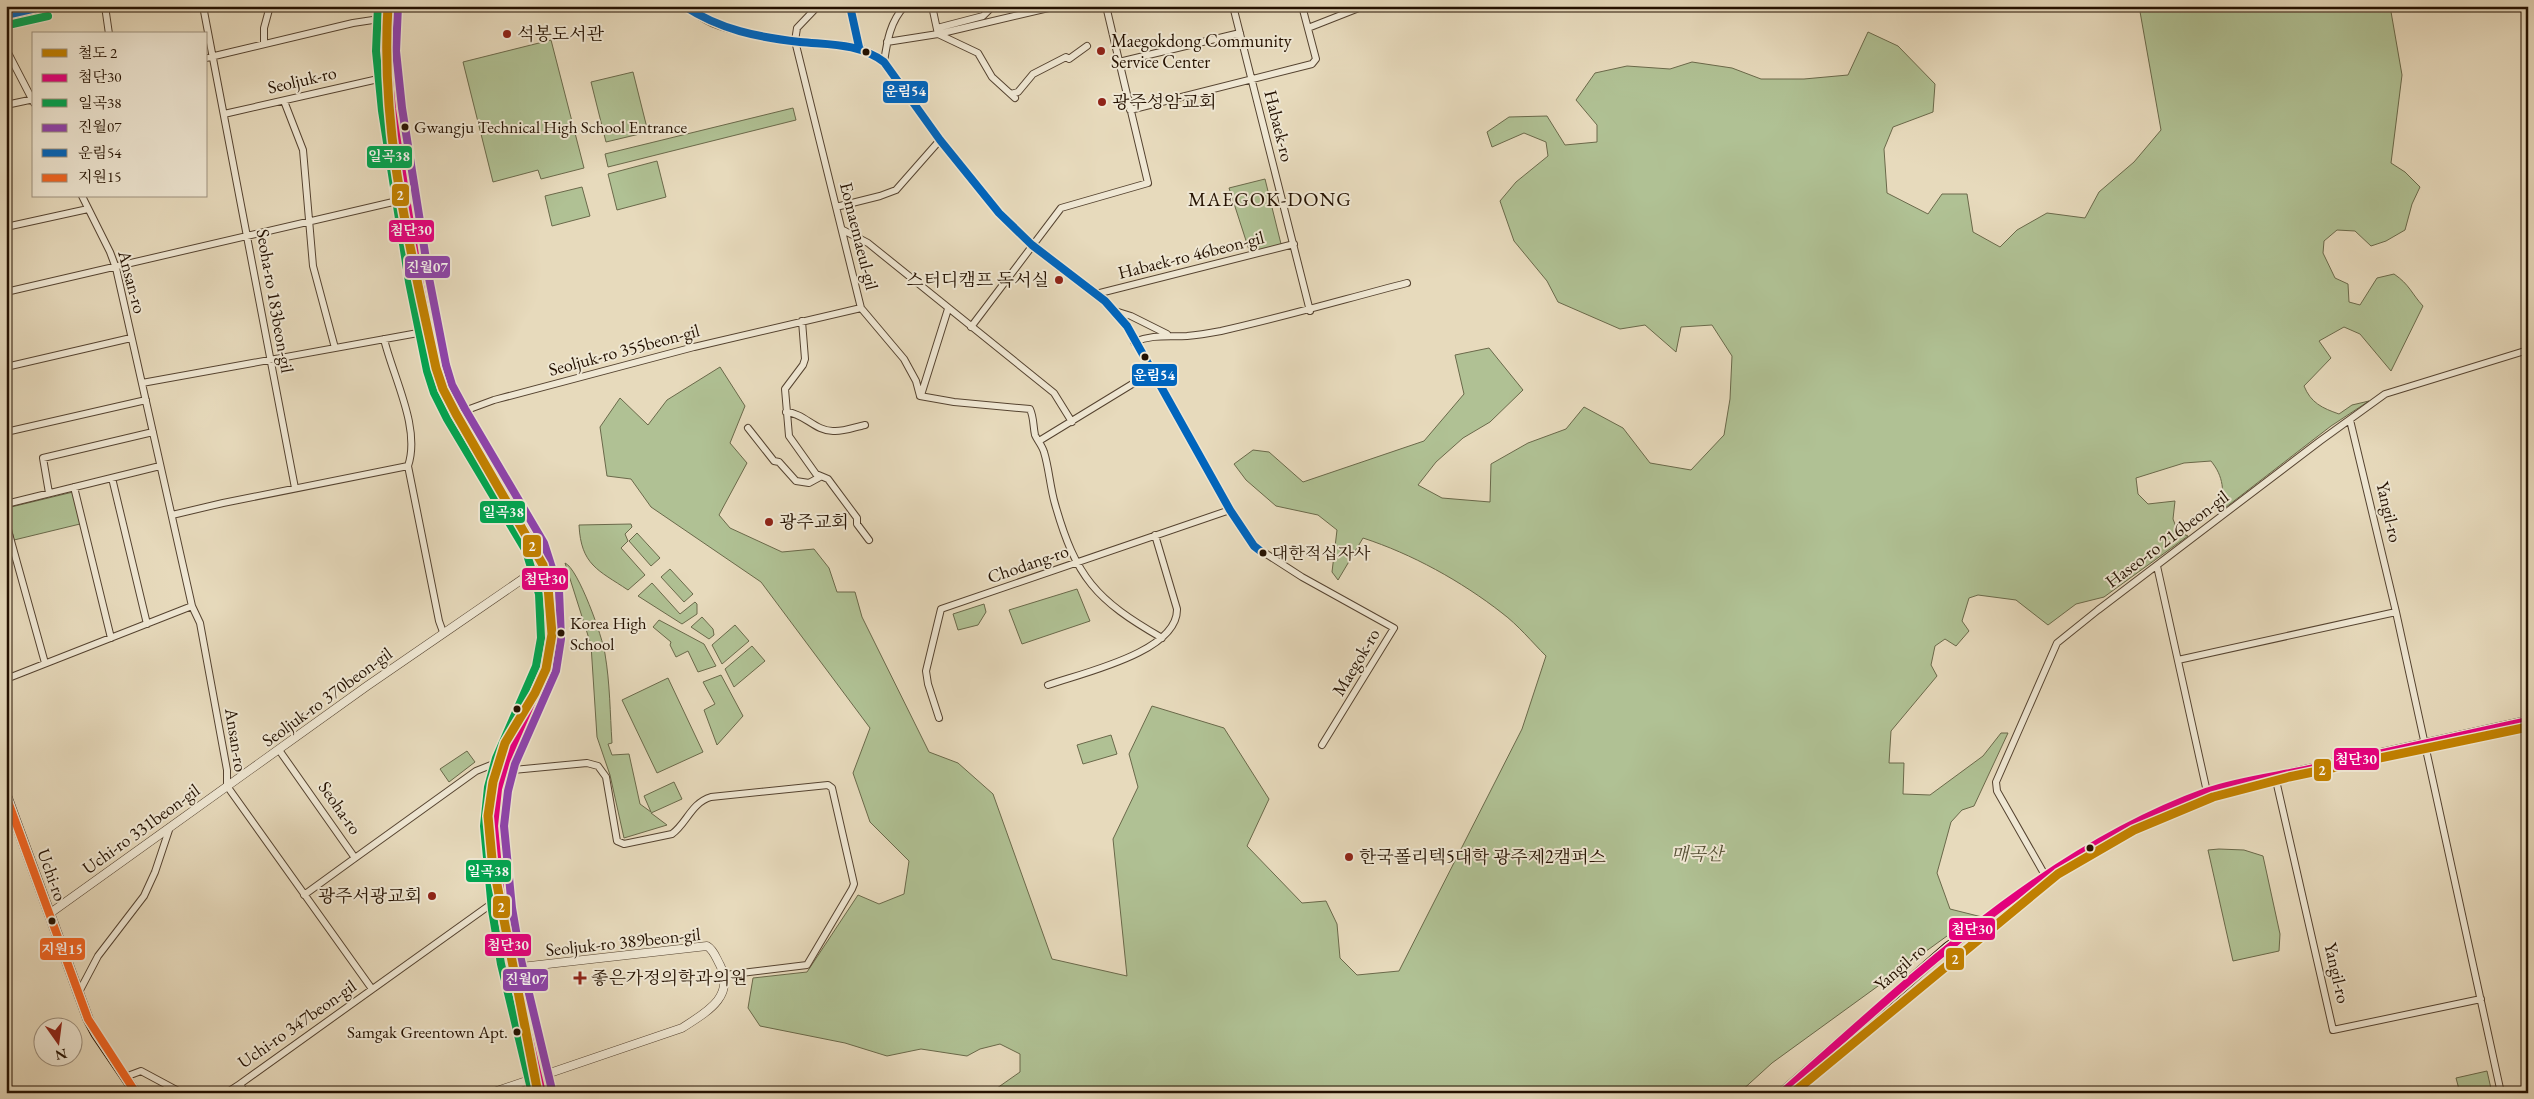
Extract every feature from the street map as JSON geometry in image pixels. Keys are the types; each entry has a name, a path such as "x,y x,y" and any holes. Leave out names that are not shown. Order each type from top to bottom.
{"main road":[{"path":"6,15 46,6"},
{"path":"388,6 386,18 387,77 429,331 440,378 456,414 519,518 543,565 550,607 550,650 542,680 502,771 494,823 501,897 518,1008 542,1093"},
{"name":"Yangil-ro","path":"1782,1093 1948,947 2046,877 2099,843 2133,825 2207,792 2528,720"},
{"name":"Uchi-ro","path":"6,795 78,994 93,1030 136,1093"}],"street":[{"path":"105,6 110,32"},
{"name":"Seoha-ro 183beon-gil","path":"203,6 206,32"},
{"path":"264,44 264,28 270,6"},
{"path":"684,6 718,25 795,41 859,47 850,6"},
{"path":"795,41 797,28 818,6"},
{"path":"884,62 887,42 894,21 905,6"},
{"path":"932,6 937,31 978,54 992,76 1013,96 1033,74 1066,57 1069,59 1087,46"},
{"path":"937,31 983,16 993,6"},
{"path":"887,42 1057,6"},
{"path":"971,327 1061,208 1148,183 1106,6"},
{"name":"Habaek-ro","path":"1233,6 1310,311"},
{"path":"1130,110 1314,63 1316,59 1302,6"},
{"path":"1308,28 1364,6"},
{"path":"210,58 360,21 386,18"},
{"path":"1119,62 1240,33"},
{"name":"Eomaemaeul-gil","path":"795,41 861,308 904,359 916,381 920,396"},
{"name":"Seoha-ro 183beon-gil","path":"208,43 248,236 295,488"},
{"name":"Maegok-ro","path":"859,47 874,52 884,62 940,140 992,207 1032,245 1096,294 1115,311 1127,326 1134,342 1248,539 1263,553 1394,628 1322,745"},
{"path":"6,49 32,99"},
{"name":"Seoljuk-ro","path":"224,114 387,77"},
{"path":"6,106 32,101"},
{"path":"284,101 303,150 315,276 335,348"},
{"path":"836,207 896,190 940,140"},
{"name":"Ansan-ro","path":"83,198 116,268 192,606 200,623 227,770 228,786 372,989"},
{"path":"6,292 102,268 116,268 406,199"},
{"path":"6,218 7,227 88,209"},
{"path":"843,230 868,243 1054,393 1072,422"},
{"name":"Habaek-ro 46beon-gil","path":"1096,294 1294,244"},
{"name":"Maegok-ro","path":"1134,342 1145,337 1168,334 1185,336 1219,331 1310,311 1329,303 1407,283"},
{"name":"Seoljuk-ro 355beon-gil","path":"456,414 503,397 802,321 861,308"},
{"path":"948,309 920,396 954,402 1030,409 1036,437 1040,441 1044,453 1055,503 1077,563 1101,596 1115,610 1162,638"},
{"name":"Maegok-ro","path":"1115,311 1131,316 1168,334"},
{"path":"802,321 804,364 785,389 788,436 820,477 828,479 857,518 857,524 869,540"},
{"path":"142,383 429,331"},
{"name":"Ansan-ro","path":"6,367 131,338"},
{"path":"384,339 389,363 406,411 411,446 408,466 439,621 443,632"},
{"name":"Haseo-ro 216beon-gil","path":"2046,877 1997,792 1996,782 2057,643 2320,441 2385,394 2528,350"},
{"path":"1040,441 1152,372"},
{"path":"6,432 146,400"},
{"path":"786,412 795,413 821,428 834,432 865,425"},
{"name":"Yangil-ro","path":"2350,420 2396,612 2501,1093"},
{"path":"748,428 774,461 779,462 796,481 808,483 820,477"},
{"path":"49,493 43,458 153,432"},
{"path":"6,504 160,466"},
{"path":"172,515 408,466"},
{"path":"112,478 147,624"},
{"path":"74,487 111,638"},
{"name":"Chodang-ro","path":"939,718 928,684 926,671 941,610 1230,510"},
{"path":"6,523 45,663"},
{"path":"1048,684 1141,652 1162,638 1175,624 1177,609 1155,535"},
{"name":"Seoljuk-ro 370beon-gil","path":"228,786 443,632 543,565"},
{"path":"2157,566 2207,792"},
{"path":"6,679 192,606"},
{"path":"2178,660 2396,612"},
{"name":"Seoha-ro","path":"279,750 355,858 304,895"},
{"path":"355,858 470,775 506,759"},
{"path":"491,1093 682,1028 710,1010 720,998 725,976 807,965 854,884 832,788 828,785 711,797 694,806 672,834 624,844 617,841 606,777 598,766 587,763 502,771"},
{"name":"Yangil-ro","path":"2275,776 2333,1030 2481,999"},
{"name":"Uchi-ro 331beon-gil","path":"49,914 228,786"},
{"path":"78,994 98,956 144,896 155,872 170,826"},
{"name":"Uchi-ro 347beon-gil","path":"226,1093 501,897"},
{"name":"Seoljuk-ro 389beon-gil","path":"512,968 707,946 712,949 725,976"},
{"path":"125,1077 141,1071 182,1093"},
{"path":"160,1082 166,1093"},
{"name":"Uchi-ro 347beon-gil","path":"240,1084 245,1093"}],"green space":[{"name":"매곡산","path":"2139,6 2390,6 2402,75 2391,163 2405,172 2420,187 2412,204 2405,230 2386,241 2371,246 2355,231 2337,230 2324,241 2323,253 2335,278 2348,284 2349,302 2360,305 2377,278 2394,274 2407,286 2423,306 2391,371 2360,334 2344,327 2319,341 2331,358 2304,386 2310,397 2322,407 2339,414 2352,405 2369,401 2331,426 2221,511 2223,497 2221,479 2211,461 2184,463 2136,478 2138,494 2148,504 2175,501 2173,519 2178,532 2188,536 2104,597 2076,604 2048,625 2016,600 1978,595 1969,598 1962,621 1969,631 1956,646 1945,639 1935,646 1931,665 1937,676 1891,731 1889,763 1904,763 1903,794 1930,795 1983,756 2001,733 2008,733 1974,806 1962,810 1951,822 1937,873 1950,909 1982,917 1958,928 1772,1063 1739,1093 990,1093 1020,1072 1020,1054 1000,1044 980,1049 967,1056 921,1049 887,1056 845,1043 760,1026 748,1008 753,978 807,972 858,895 879,904 904,894 909,861 870,822 853,773 870,728 761,582 651,507 631,479 607,476 600,427 620,398 648,425 667,400 720,367 745,406 730,443 747,463 719,515 730,528 782,552 814,549 829,568 837,592 855,592 862,617 929,752 958,763 993,794 1052,959 1127,976 1113,839 1138,787 1129,754 1152,706 1224,728 1269,799 1247,846 1302,903 1326,901 1337,924 1340,958 1357,975 1399,971 1522,729 1546,656 1508,618 1453,579 1418,560 1363,538 1338,580 1332,572 1337,530 1318,515 1276,506 1246,480 1234,464 1253,450 1269,452 1303,482 1424,441 1464,394 1455,355 1489,348 1523,390 1490,422 1463,438 1436,462 1418,485 1442,498 1490,502 1491,464 1528,443 1566,429 1584,407 1623,428 1650,463 1691,470 1724,435 1730,399 1732,356 1712,325 1681,327 1676,352 1645,325 1620,329 1558,302 1547,281 1514,241 1500,201 1516,182 1548,156 1546,142 1524,133 1492,147 1487,132 1509,117 1547,116 1565,145 1597,142 1597,125 1576,100 1595,73 1627,66 1670,69 1692,62 1732,68 1761,79 1804,79 1848,75 1868,32 1898,46 1935,84 1933,112 1893,127 1884,149 1887,193 1928,214 1942,194 1967,194 1973,232 2000,247 2017,230 2047,213 2085,218 2099,192 2134,162 2161,130"},
{"path":"551,40 584,168 541,179 538,170 493,182 463,62"},
{"path":"633,72 648,132 606,142 591,82"},
{"path":"793,108 796,120 608,167 605,154"},
{"path":"657,161 666,197 617,210 608,174"},
{"path":"1265,179 1282,248 1250,253 1229,188"},
{"path":"582,187 590,216 552,226 545,196"},
{"path":"73,492 80,524 14,540 7,508"},
{"path":"631,524 632,527 625,534 628,541 621,548 645,575 628,590 600,571 587,558 580,538 579,525"},
{"path":"637,533 660,558 651,566 629,541"},
{"path":"565,563 583,590 595,619 605,654 612,743 608,744 612,755 629,754 640,804 651,812 644,796 674,782 682,799 651,813 667,825 624,838 610,775 597,737 591,645"},
{"path":"670,569 693,594 684,602 661,577"},
{"path":"652,583 680,614 695,602 697,604 697,614 682,624 638,596"},
{"path":"1077,589 1090,621 1022,644 1009,610"},
{"path":"984,604 986,612 978,625 958,630 953,614"},
{"path":"702,617 713,629 714,635 709,639 691,627"},
{"path":"659,620 704,644 716,666 698,672 688,651 676,657 670,645 671,642 653,627"},
{"path":"735,625 749,641 722,664 712,645"},
{"path":"752,646 765,661 734,687 725,669"},
{"path":"721,675 743,716 717,745 704,710 715,704 703,682"},
{"path":"668,678 703,752 657,773 622,700"},
{"path":"1111,735 1117,754 1083,764 1077,745"},
{"path":"467,751 475,762 449,782 440,769"},
{"path":"2208,850 2244,850 2263,856 2280,934 2279,951 2233,961"},
{"path":"2487,1071 2492,1093 2460,1093 2456,1078"}],"rail line":[{"name":"2","path":"388,6 388,99 393,144 407,233 436,368 443,389 456,414 543,565 548,587 552,634 546,669 535,693 505,743 493,782 488,816 492,859 538,1093"},
{"name":"2","path":"1793,1093 2058,874 2134,830 2213,797 2289,777 2528,727"}],"transit line":[{"name":"운림54","path":"6,15 45,6"},
{"name":"일곡38","path":"378,6 376,51 382,111 409,282 427,371 434,393 447,419 526,551 539,594 541,638 536,666 496,758 488,787 484,826 492,910 501,964 532,1093"},
{"name":"첨단30","path":"388,6 386,51 392,109 419,280 436,368 443,389 456,414 535,547 549,592 551,638 546,669 506,761 498,789 494,826 502,909 511,962 542,1093"},
{"name":"진월07","path":"398,6 396,51 402,108 429,278 446,365 452,385 465,409 544,543 559,590 561,639 556,671 515,764 508,791 504,826 512,908 521,960 552,1090"},
{"name":"운림54","path":"684,6 726,27 754,35 854,48 864,51 884,62 940,140 999,213 1032,245 1105,301 1127,326 1230,510 1254,546 1263,553"},
{"name":"운림54","path":"850,6 859,47"},
{"name":"일곡38","path":"8,25 48,16"},
{"name":"첨단30","path":"1782,1093 1929,964 1981,922 2034,883 2089,848 2146,817 2206,792 2231,785 2528,721"},
{"name":"지원15","path":"6,796 88,1019 136,1093"}],"place":[{"name":"석봉도서관","path":"507,34"},
{"name":"Maegokdong Community Service Center","path":"1101,51"},
{"name":"광주성암교회","path":"1102,102"},
{"name":"Gwangju Technical High School Entrance","path":"405,127"},
{"name":"스터디캠프 독서실","path":"1059,280"},
{"name":"광주교회","path":"769,522"},
{"name":"대한적십자사","path":"1263,553"},
{"name":"Korea High School","path":"561,633"},
{"name":"한국폴리텍5대학 광주제2캠퍼스","path":"1349,857"},
{"name":"광주서광교회","path":"432,896"},
{"name":"좋은가정의학과의원","path":"580,978"},
{"name":"Samgak Greentown Apt.","path":"517,1032"}],"district":[{"name":"MAEGOK-DONG","path":"1270,199"}]}
